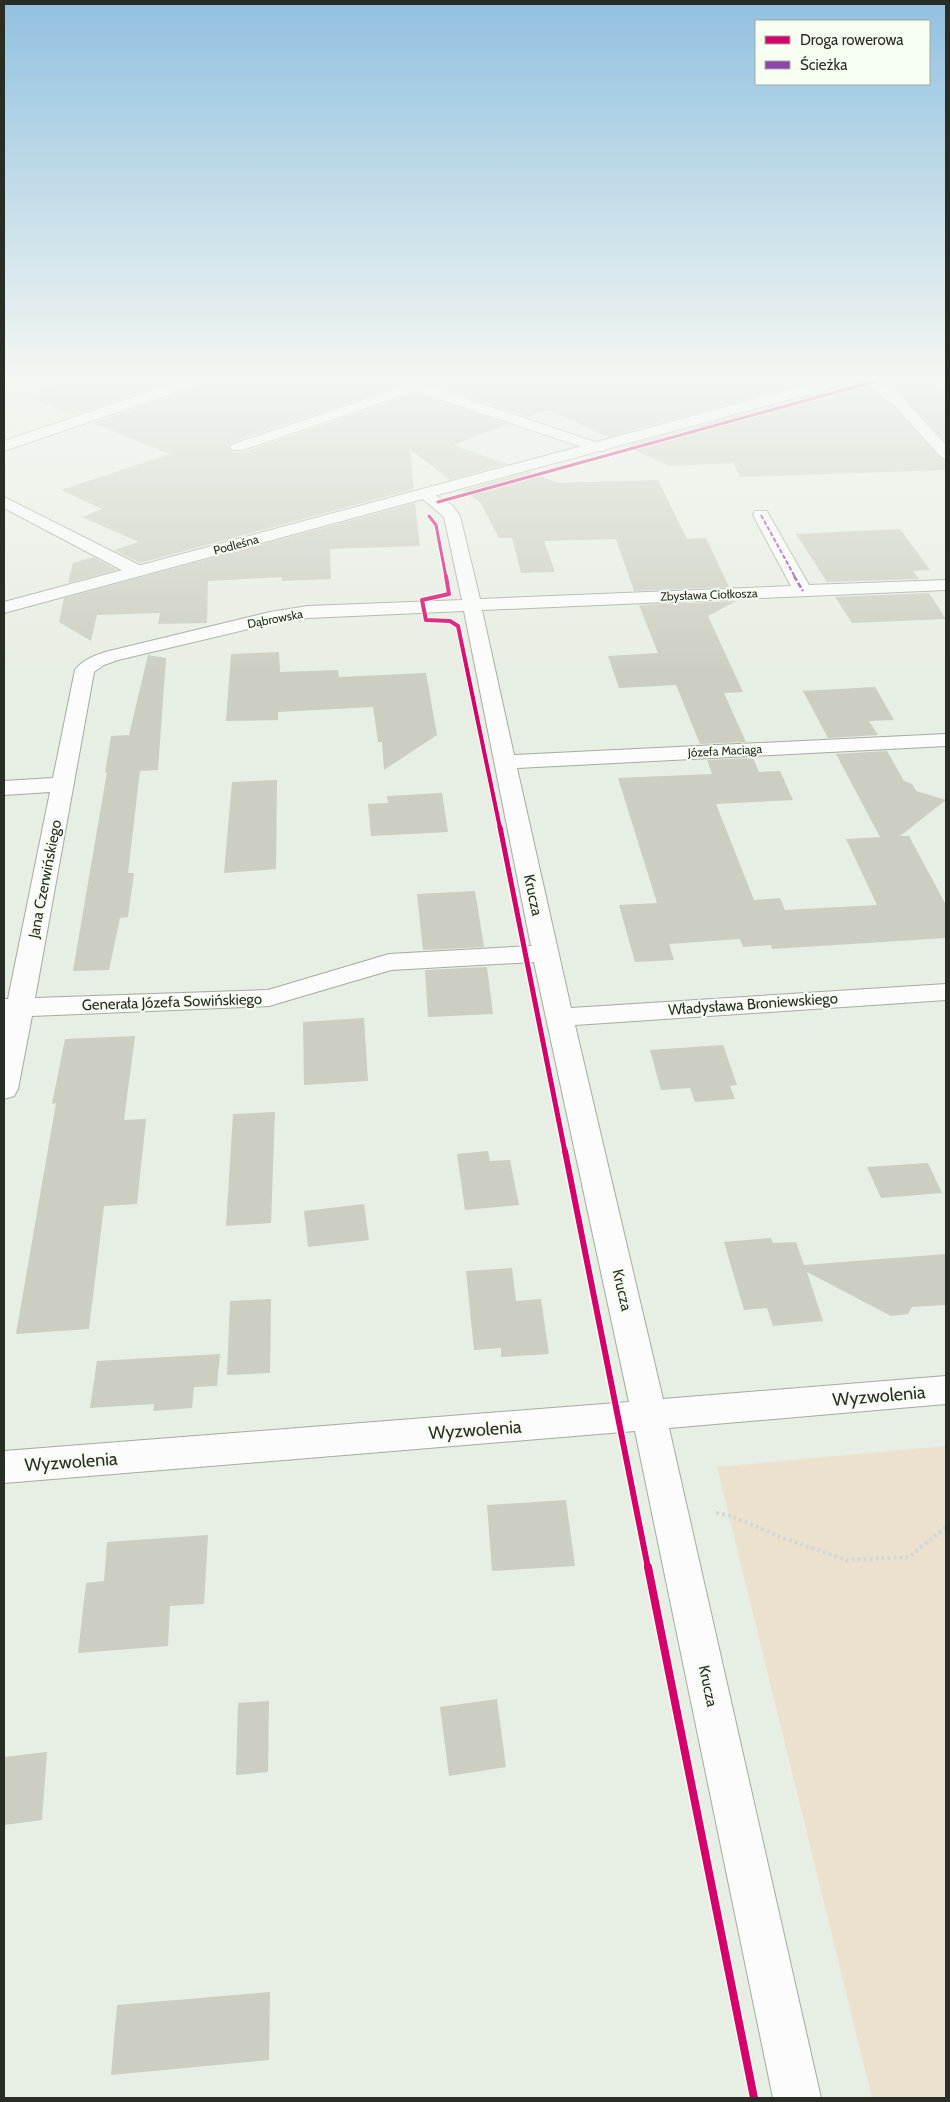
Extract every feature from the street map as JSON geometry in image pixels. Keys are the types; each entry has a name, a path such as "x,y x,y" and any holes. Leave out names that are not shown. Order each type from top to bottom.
{"street":[{"name":"Podleśna","path":"4,608 488,478"},
{"name":"Krucza","path":"426,495 446,509 452,516 473,604 504,762 545,953 650,1416 797,2098"},
{"path":"4,502 137,571"},
{"path":"762,515 803,591"},
{"name":"Zbysława Ciołkosza","path":"473,604 946,585"},
{"name":"Dąbrowska","path":"86,670 97,661 112,656 270,618 308,612 473,604"},
{"name":"Jana Czerwińskiego","path":"4,1089 12,1008 64,784 86,670"},
{"name":"Józefa Maciąga","path":"504,762 946,740"},
{"path":"4,788 64,784"},
{"name":"Generała Józefa Sowińskiego","path":"12,1008 269,998 388,962 545,953"},
{"name":"Władysława Broniewskiego","path":"560,1017 946,992"},
{"name":"Wyzwolenia","path":"4,1467 650,1416 946,1390"}],"path":[{"path":"716,1513 731,1516 778,1536 846,1560 909,1557 915,1555 926,1542 946,1527"}],"shaded area":[{"path":"946,1446 946,2098 872,2098 717,1467"}],"building":[{"path":"97,478 413,478 414,489 140,563 114,550 139,542 82,517 102,509 61,490"},
{"path":"507,478 546,478 559,483 658,480 687,539 706,538 729,587 634,591 616,539 544,541 555,572 521,573 512,538 499,538 480,502 464,490"},
{"path":"415,503 420,546 330,549 331,579 282,581 282,577 208,581 207,623 158,624 160,613 97,615 91,641 59,622 64,598"},
{"path":"900,529 930,570 913,571 919,579 827,582 796,534"},
{"path":"93,557 117,570 68,583 73,563"},
{"path":"929,593 946,619 852,623 835,597"},
{"path":"736,601 708,616 743,692 724,693 746,742 700,744 676,685 619,688 608,656 658,653 639,605"},
{"path":"279,652 280,672 338,670 339,677 426,673 437,735 384,770 382,742 378,742 373,707 278,712 278,720 226,721 231,654"},
{"path":"148,655 166,658 158,770 140,771 128,873 134,873 128,917 120,918 109,970 73,971 107,772 105,773 111,736 129,735"},
{"path":"875,687 894,720 869,721 878,735 828,738 803,691"},
{"path":"887,751 904,781 912,784 916,791 946,800 900,836 909,836 946,905 946,938 772,949 771,945 743,947 740,939 669,944 674,960 635,962 619,905 657,903 618,778 712,774 707,760 753,758 759,772 780,771 793,800 716,804 754,900 780,898 785,910 877,905 846,839 880,837 836,754"},
{"path":"277,780 276,869 224,873 232,782"},
{"path":"442,793 448,832 371,836 368,804 388,803 387,796"},
{"path":"475,891 484,947 423,950 417,894"},
{"path":"487,967 493,1014 428,1017 425,970"},
{"path":"364,1018 368,1081 304,1085 303,1022"},
{"path":"135,1036 124,1120 146,1119 137,1204 104,1206 89,1329 16,1334 56,1103 52,1104 65,1039"},
{"path":"723,1045 737,1085 730,1086 735,1099 695,1102 690,1088 661,1090 650,1050"},
{"path":"275,1112 271,1223 226,1226 233,1114"},
{"path":"488,1151 490,1161 510,1160 519,1205 465,1210 457,1154"},
{"path":"928,1163 942,1193 881,1198 867,1167"},
{"path":"364,1204 369,1240 308,1247 304,1211"},
{"path":"771,1238 773,1243 796,1242 804,1265 946,1254 946,1305 912,1307 908,1314 891,1316 807,1272 823,1321 773,1326 767,1308 744,1310 724,1242"},
{"path":"512,1268 516,1301 541,1299 549,1354 501,1357 501,1348 474,1350 466,1271"},
{"path":"271,1299 270,1373 227,1375 230,1301"},
{"path":"220,1354 217,1386 194,1387 192,1408 153,1411 154,1404 90,1408 97,1361"},
{"path":"566,1500 575,1566 492,1571 487,1505"},
{"path":"208,1535 204,1604 170,1606 168,1646 78,1653 86,1583 104,1581 107,1542"},
{"path":"497,1699 506,1767 449,1776 440,1707"},
{"path":"269,1701 268,1772 236,1775 238,1703"},
{"path":"47,1752 42,1820 4,1825 4,1757"},
{"path":"270,1992 269,2060 111,2075 117,2005"}],"marked path":[{"path":"761,515 803,591"}],"cycle path":[{"path":"438,502 525,478"},
{"path":"429,516 436,525 449,594 422,600 426,620 450,621 458,626 526,954 754,2098"}]}
